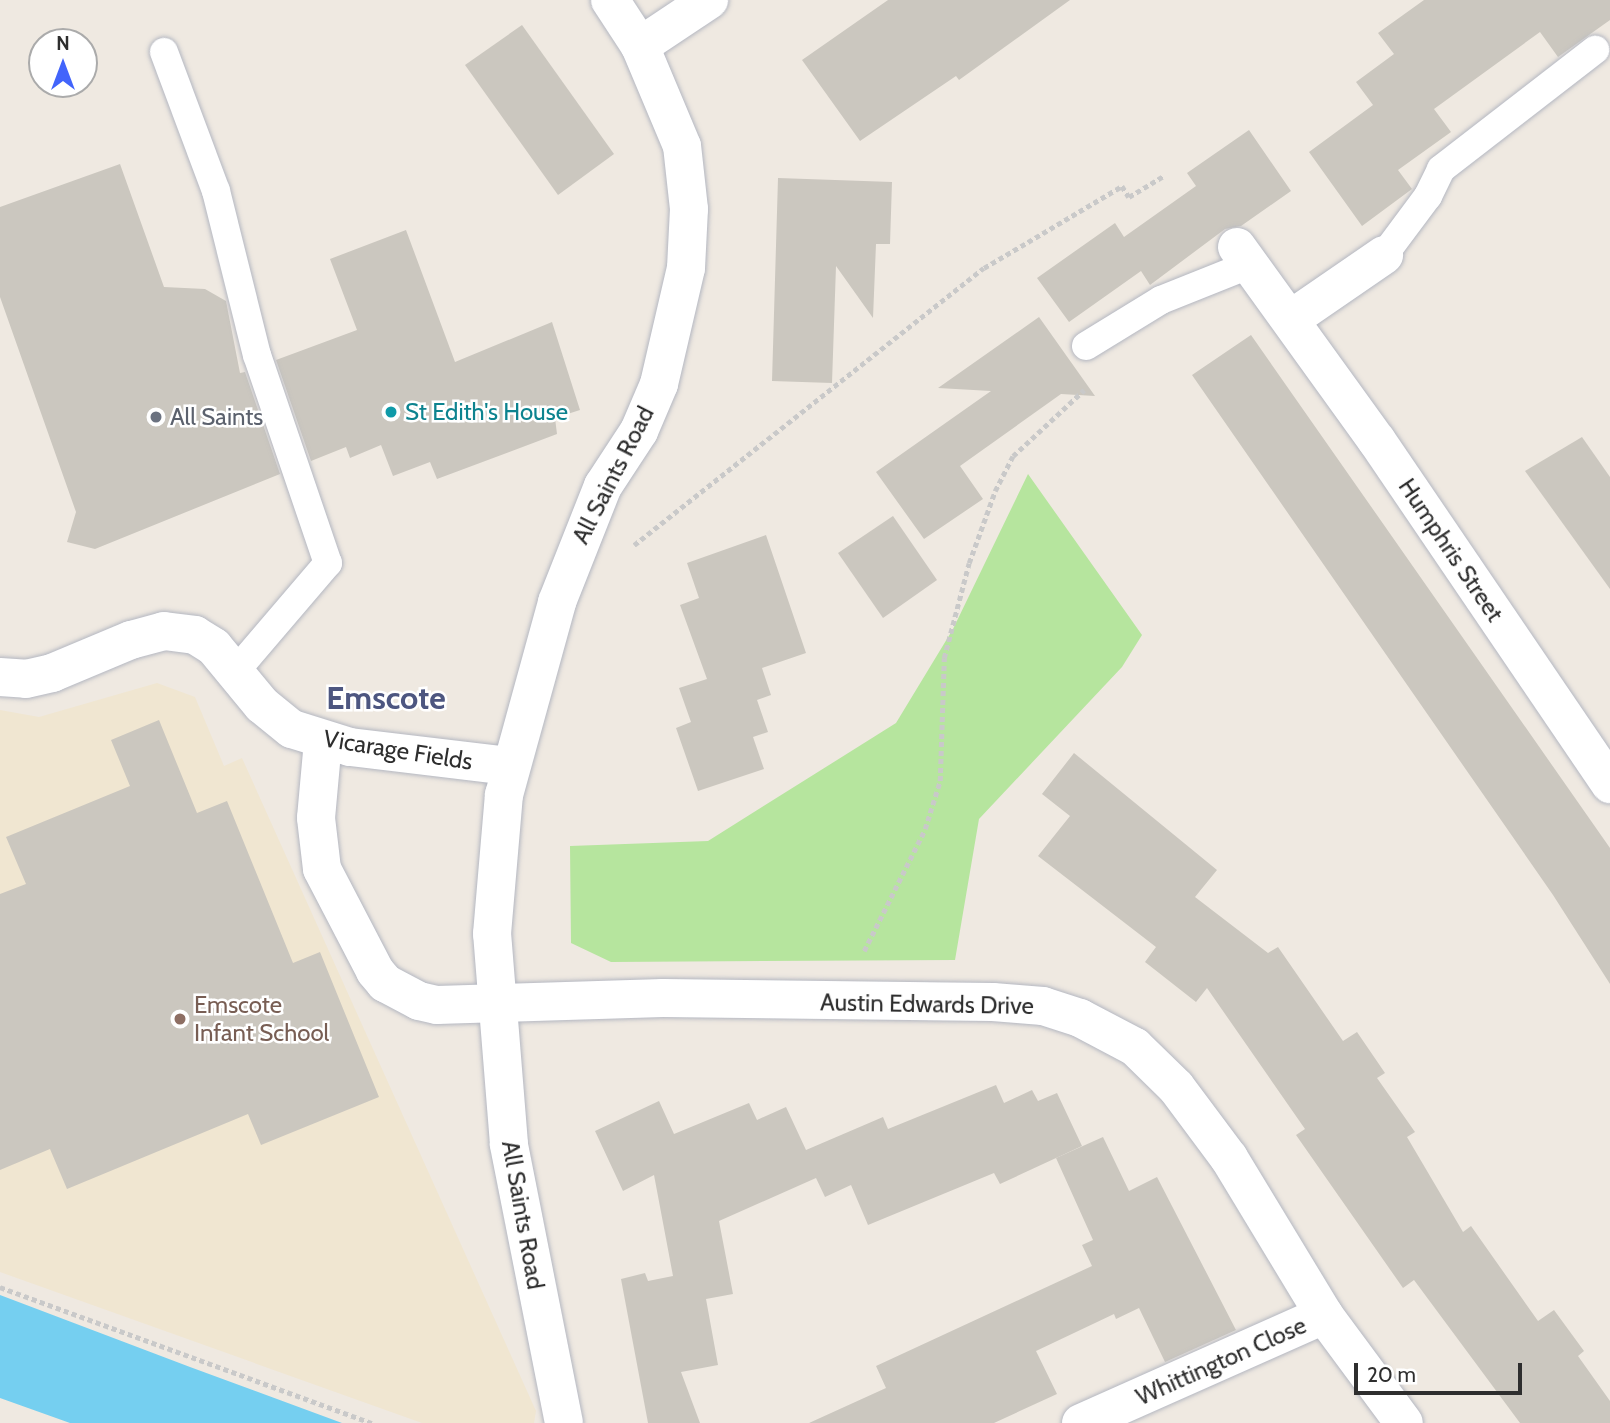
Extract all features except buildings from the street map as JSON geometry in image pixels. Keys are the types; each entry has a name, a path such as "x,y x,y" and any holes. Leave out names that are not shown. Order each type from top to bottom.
{"street":[{"name":"All Saints Road","path":"564,1423 509,1144 492,934 510,766 568,566 603,486 639,431 659,384 687,268 689,209 682,146 640,46 610,0"},
{"path":"640,46 709,0"},
{"path":"1291,318 1384,255"},
{"name":"Humphris Street","path":"1244,256 1291,318 1610,784"},
{"name":"Vicarage Fields","path":"0,677 26,679 52,673 131,640 164,631 195,635 215,647 262,705 282,721 323,741 510,766"},
{"path":"323,741 316,818 322,869 375,971 385,983 419,1001 499,1004"},
{"name":"Austin Edwards Drive","path":"499,1004 663,998 837,1001 1043,1006 1080,1018 1135,1047 1176,1087 1229,1158 1324,1315 1404,1423"},
{"name":"Whittington Close","path":"1081,1423 1324,1315"}],"lane":[{"path":"1384,255 1428,196 1441,169 1595,50"},
{"path":"164,52 216,191 257,355 328,563 235,673"},
{"path":"1086,346 1161,300 1244,256"}],"path":[{"path":"622,546 629,549 984,268 1122,186 1129,197 1165,175"},
{"path":"837,1001 925,829 937,793 944,658 969,563 995,491 1013,456 1093,382"},
{"path":"0,1287 372,1423"}],"shaded area":[{"name":"Emscote Infant School","path":"157,683 195,697 224,766 242,758 536,1411 534,1423 422,1423 0,1272 0,710 39,717"}],"green space":[{"path":"1028,474 1142,635 1122,667 979,819 955,960 611,962 571,943 570,846 708,841 896,723 953,629"}],"water":[{"path":"0,1295 342,1423 70,1423 0,1398"}],"place":[{"name":"St Edith's House","path":"391,412"},
{"name":"All Saints","path":"156,417"},
{"name":"Emscote Infant School","path":"180,1019"}],"district":[{"name":"Emscote","path":"386,698"}]}
